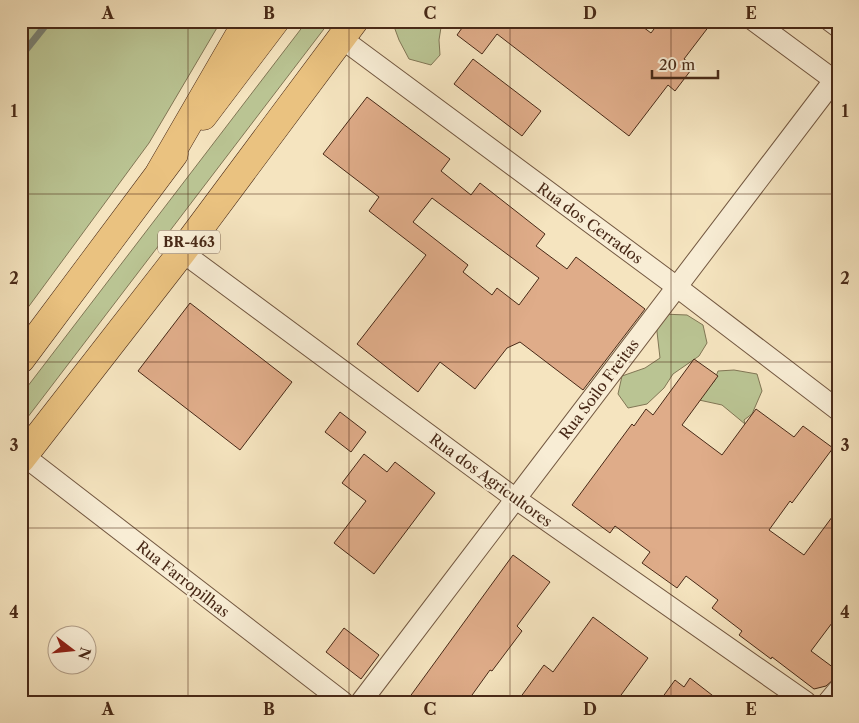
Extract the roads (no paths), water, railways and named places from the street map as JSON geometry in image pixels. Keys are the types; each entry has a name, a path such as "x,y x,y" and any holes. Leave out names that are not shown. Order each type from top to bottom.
{"main road":[{"path":"160,172 246,21"},
{"path":"21,359 275,21"},
{"name":"BR-463","path":"22,458 182,252 348,30"}],"street":[{"path":"754,21 837,80"},
{"path":"830,21 838,27"},
{"name":"Rua dos Cerrados","path":"348,30 838,410"},
{"name":"Rua Soilo Freitas","path":"361,702 837,80"},
{"name":"Rua dos Agricultores","path":"182,252 516,499 806,702"},
{"name":"Rua Farropilhas","path":"22,458 343,702"},
{"path":"828,702 838,690"}],"waterway":[{"path":"21,56 49,21"}]}
